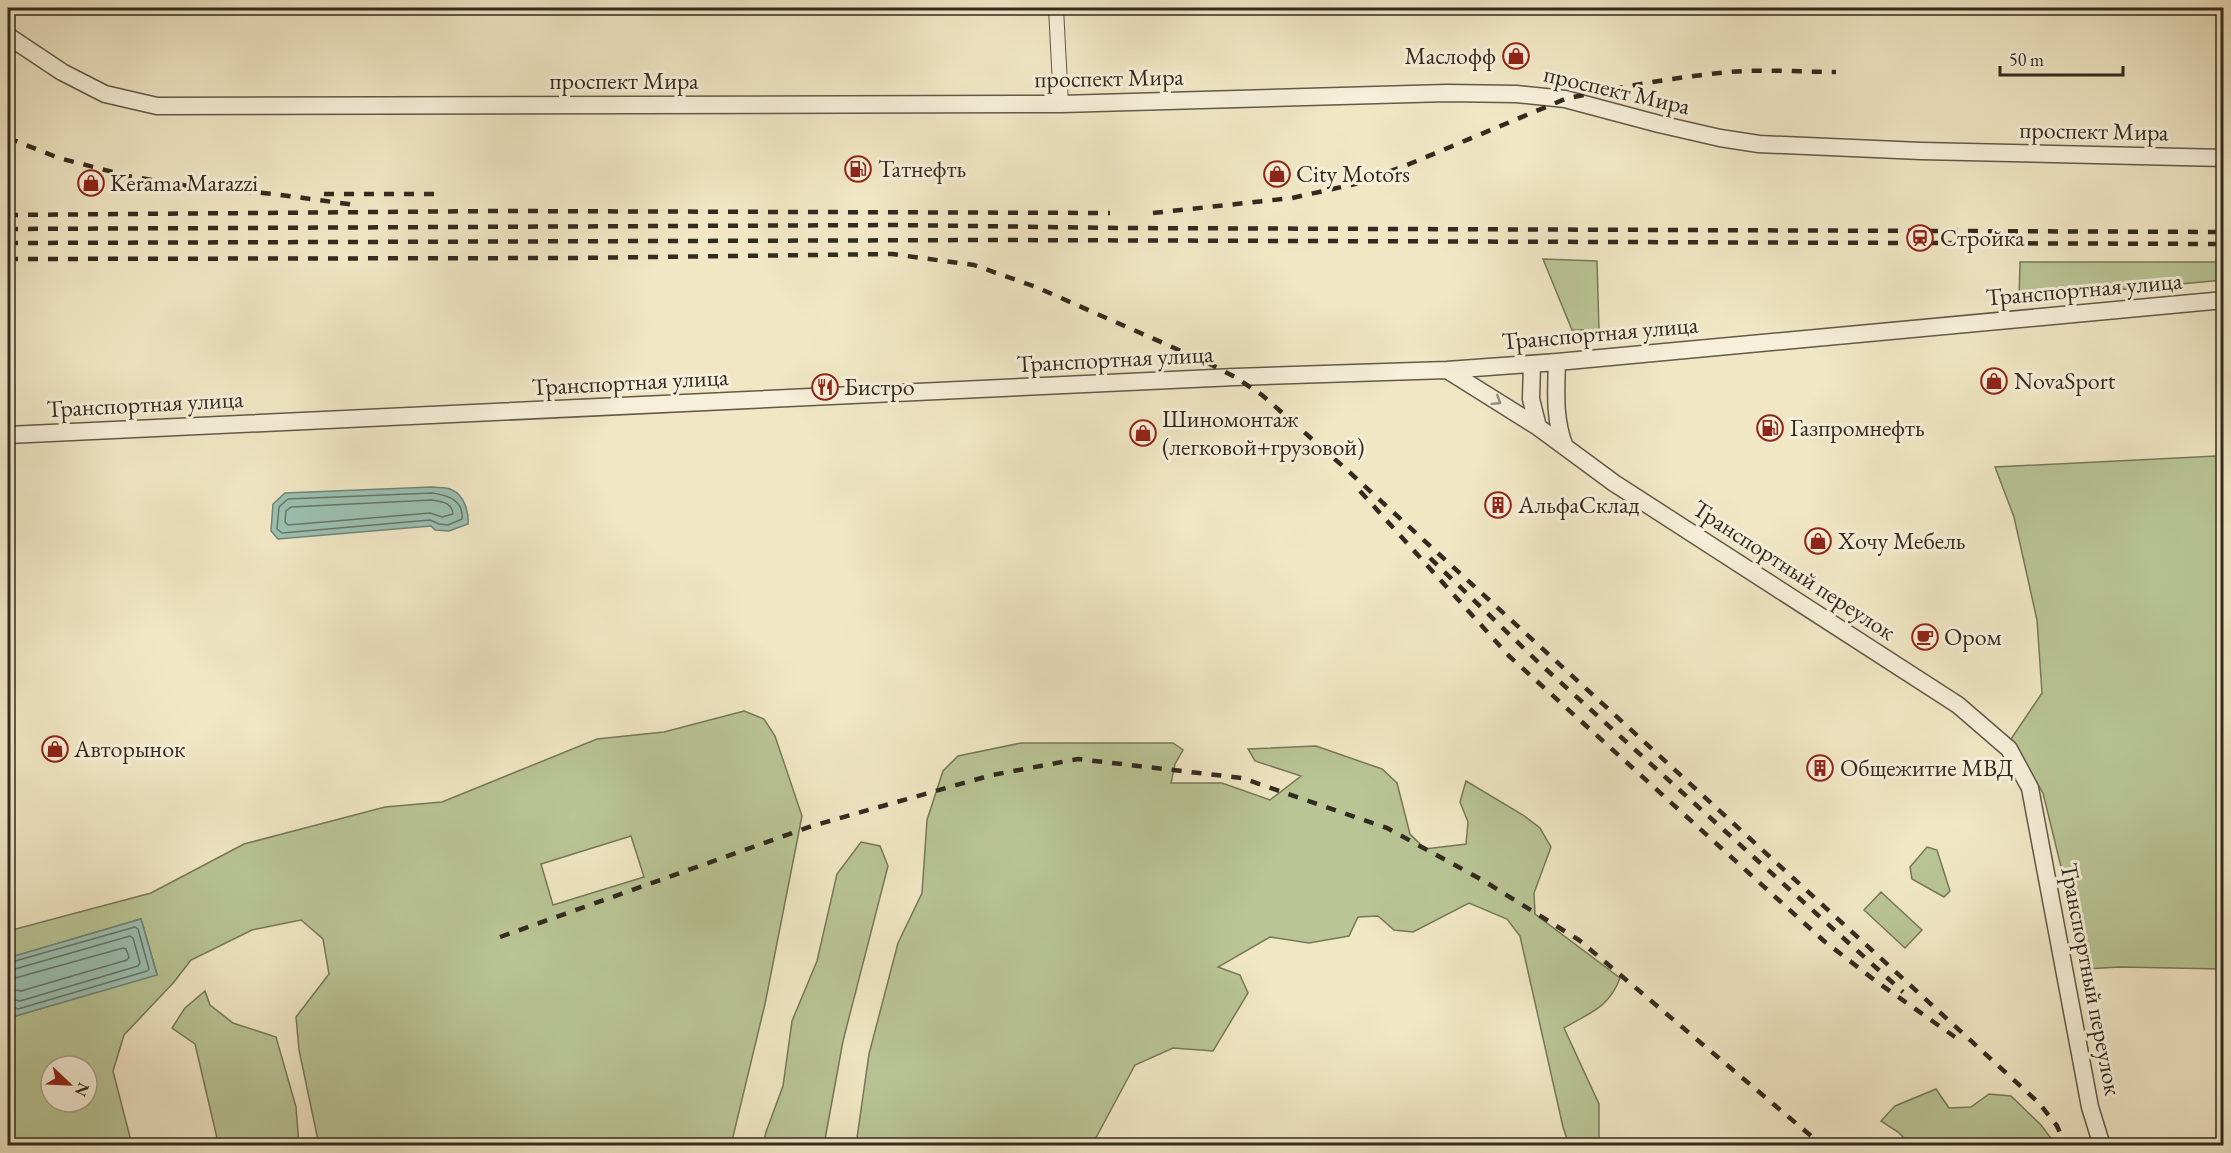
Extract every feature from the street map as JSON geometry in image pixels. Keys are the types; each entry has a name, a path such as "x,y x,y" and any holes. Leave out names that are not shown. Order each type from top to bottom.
{"street":[{"path":"1056,8 1061,104"},
{"name":"проспект Мира","path":"8,36 62,72 105,94 157,106 1061,104 1516,93 1566,99 1669,126 1760,144 1921,151 2223,158"},
{"name":"Транспортная улица","path":"8,435 1257,376 1447,370 1557,362 2223,300"},
{"path":"1557,362 1555,396 1559,431 1566,447"},
{"path":"1532,364 1531,399 1538,427"},
{"name":"Транспортный переулок","path":"1447,370 1538,427 1614,483 1958,705 2009,749 2030,788 2090,1107 2102,1146"}],"green space":[{"path":"1543,259 1597,261 1599,330 1572,330"},
{"path":"2020,262 2223,262 2223,280 2019,299"},
{"path":"2216,456 2224,476 2223,969 2119,967 2086,969 2043,793 2011,739 2042,693 2037,620 2014,517 1995,467"},
{"path":"744,711 764,719 775,736 802,816 765,1004 731,1145 319,1145 299,1050 296,1017 329,974 323,939 301,920 252,930 191,960 174,982 124,1035 113,1071 132,1145 8,1145 8,1002 12,1017 157,974 141,919 8,958 8,931 151,893 244,844 385,807 442,802 597,739 664,732","holes":["631,836 644,877 553,905 541,864"]},
{"path":"1021,743 1173,743 1183,750 1175,764 1171,783 1222,783 1270,800 1301,776 1255,761 1248,749 1316,746 1382,769 1397,783 1410,834 1425,849 1466,844 1468,822 1460,802 1466,781 1523,815 1540,828 1551,847 1534,893 1535,914 1620,978 1604,1003 1564,1028 1599,1104 1599,1145 1569,1145 1520,936 1507,919 1469,903 1413,932 1394,930 1378,916 1358,917 1349,936 1309,943 1270,937 1218,967 1240,975 1248,993 1213,1051 1173,1048 1135,1065 1092,1145 856,1145 869,1054 898,943 922,893 927,820 943,771 958,756"},
{"path":"861,842 880,846 888,866 843,1041 824,1145 763,1145 783,1086 792,1021 817,961 837,874"},
{"path":"1927,847 1937,850 1950,891 1944,897 1912,879 1910,867"},
{"path":"1881,892 1922,930 1905,948 1864,910"},
{"path":"205,991 210,1005 233,1023 276,1037 296,1107 299,1145 217,1145 195,1044 172,1028 185,1008"},
{"path":"1936,1089 1949,1108 1971,1107 1989,1094 2011,1096 2041,1125 2056,1145 1911,1145 1898,1132 1881,1121 1895,1106"}],"water":[{"path":"432,487 450,489 460,496 467,509 468,524 449,531 435,530 431,526 278,539 271,531 273,504 285,493"},
{"path":"141,919 157,975 12,1017 8,1002 8,958"}],"railway":[{"path":"1153,213 1292,198 1355,184 1407,165 1565,99 1668,80 1730,72 1836,72"},
{"path":"8,138 59,158 128,176 195,187 274,194 355,205"},
{"path":"324,194 444,194"},
{"path":"8,215 500,211 1110,213"},
{"path":"8,229 897,225 1121,228 2224,232"},
{"path":"8,243 997,240 2224,244"},
{"path":"8,259 577,258 892,254 974,265 1036,287 1204,361 1235,377 1262,395 1346,469 2039,1103 2057,1126 2066,1146"},
{"path":"1360,491 1509,656 1824,941 1955,1037"},
{"path":"1430,558 1538,662 1903,992"},
{"path":"500,937 812,826 992,775 1078,759 1242,778 1387,828 1484,881 1579,940 1823,1146"}],"place":[{"name":"Маслофф","path":"1516,56"},
{"name":"Татнефть","path":"858,169"},
{"name":"City Motors","path":"1277,174"},
{"name":"Kerama Marazzi","path":"91,183"},
{"name":"Стройка","path":"1920,238"},
{"name":"NovaSport","path":"1994,381"},
{"name":"Бистро","path":"825,387"},
{"name":"Газпромнефть","path":"1770,428"},
{"name":"Шиномонтаж (легковой+грузовой)","path":"1143,433"},
{"name":"АльфаСклад","path":"1498,505"},
{"name":"Хочу Мебель","path":"1818,541"},
{"name":"Ором","path":"1925,637"},
{"name":"Авторынок","path":"55,749"},
{"name":"Общежитие МВД","path":"1820,768"}]}
